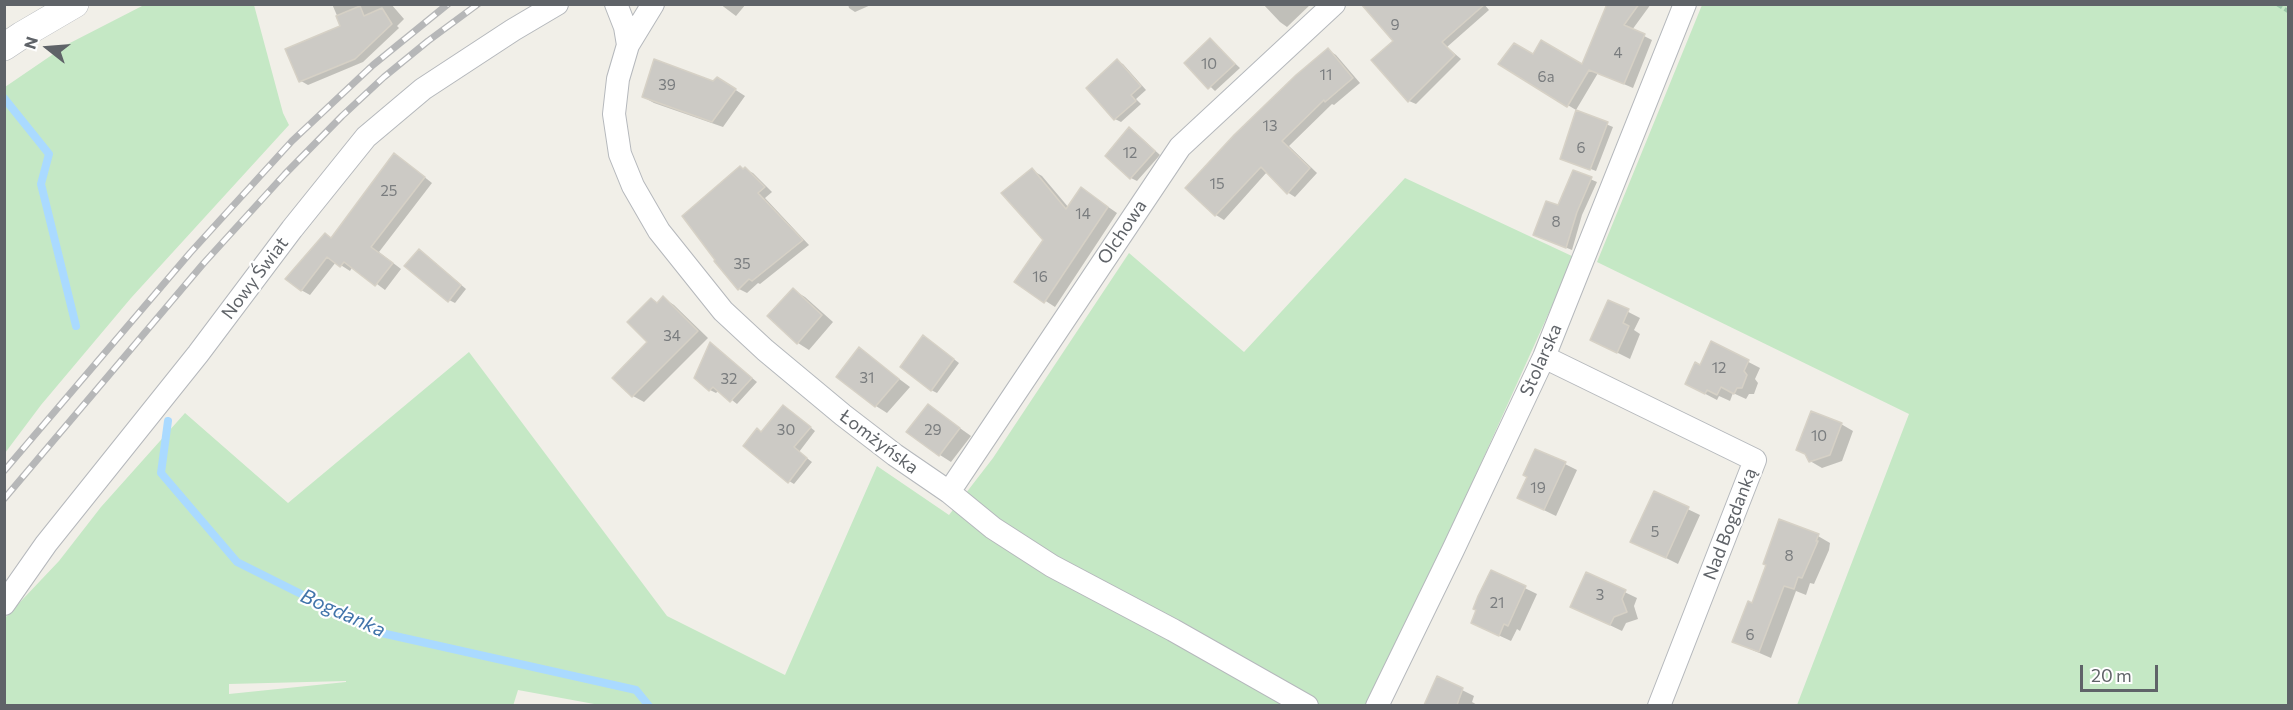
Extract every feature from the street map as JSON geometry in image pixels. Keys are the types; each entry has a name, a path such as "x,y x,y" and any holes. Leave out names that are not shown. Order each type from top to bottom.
{"street":[{"path":"4,47 75,4"},
{"name":"Nowy Świat","path":"4,604 46,544 198,354 292,229 366,137 423,89 556,4"},
{"path":"616,4 625,27 628,45"},
{"name":"Łomżyńska","path":"652,4 628,45 618,79 614,114 620,154 633,186 659,231 723,311 765,350 843,415 895,455 950,492 993,528 1052,566 1307,705"},
{"name":"Olchowa","path":"950,492 1180,147 1334,4"},
{"name":"Stolarska","path":"1377,705 1544,357 1685,4"},
{"name":"Nad Bogdanką","path":"1544,357 1755,460 1659,705"}],"path":[{"path":"2277,4 2289,11"}],"green space":[{"path":"144,5 254,5 283,113 289,125 131,298 41,405 5,453 5,87 68,44"},
{"path":"1702,5 2288,5 2288,705 1797,705 1909,414 1597,262"},
{"path":"1405,178 1574,257 1372,705 605,706 518,690 513,706 5,705 4,619 59,561 101,507 185,413 288,503 469,352 667,616 785,675 877,466 949,515 993,458 1129,253 1244,352","holes":["346,682 229,694 229,684"]}],"building":[{"path":"1361,4 1485,4 1442,42 1455,55 1408,102 1371,60 1393,41"},
{"path":"1607,4 1639,4 1624,25 1645,34 1624,84 1589,70 1567,107 1498,64 1514,43 1533,54 1541,40 1582,64"},
{"path":"360,6 364,16 382,8 392,24 355,59 299,82 285,49 340,26 336,16"},
{"path":"1210,38 1235,64 1208,89 1184,63"},
{"path":"1328,48 1353,78 1325,102 1324,100 1282,141 1310,168 1287,194 1261,167 1215,216 1185,188 1234,135 1296,75"},
{"path":"654,59 713,81 717,77 736,89 712,122 642,97"},
{"path":"1117,59 1141,86 1131,95 1136,101 1114,120 1086,88"},
{"path":"1576,110 1608,122 1590,170 1560,159"},
{"path":"1129,127 1155,151 1130,179 1105,156"},
{"path":"394,153 425,177 371,247 393,263 375,286 344,262 340,267 327,257 301,291 285,279 325,233 331,238"},
{"path":"740,166 743,169 745,167 765,187 758,193 803,240 752,281 749,279 738,290 682,216"},
{"path":"1032,168 1066,209 1081,187 1108,207 1044,303 1014,282 1043,240 1001,193"},
{"path":"1573,170 1592,177 1577,212 1566,248 1533,235 1546,201 1558,205"},
{"path":"419,249 461,285 448,302 404,266"},
{"path":"793,288 822,315 797,344 767,316"},
{"path":"663,296 698,331 632,397 612,378 647,342 627,322 651,298 657,303"},
{"path":"1608,300 1629,309 1623,323 1629,326 1617,353 1590,340"},
{"path":"923,335 954,359 931,391 900,367"},
{"path":"1711,341 1749,360 1744,371 1747,375 1742,388 1737,388 1734,394 1721,387 1717,395 1707,390 1705,394 1685,384 1695,362 1700,365"},
{"path":"710,342 752,378 730,402 713,387 709,391 694,378"},
{"path":"859,347 899,379 875,407 836,377"},
{"path":"928,404 960,428 939,456 906,432"},
{"path":"783,405 811,427 794,447 807,458 788,483 743,446 757,428 761,432"},
{"path":"1811,411 1842,423 1830,455 1809,462 1805,454 1796,450"},
{"path":"1535,449 1566,462 1544,510 1517,498 1527,477 1523,475"},
{"path":"1654,491 1689,507 1666,558 1630,542"},
{"path":"1779,519 1819,534 1816,541 1818,541 1802,578 1798,577 1794,589 1784,586 1759,652 1732,642 1748,601 1752,603"},
{"path":"1491,570 1526,586 1508,626 1504,624 1499,636 1471,623 1476,610 1473,609"},
{"path":"1586,572 1626,590 1622,599 1627,612 1614,617 1610,625 1570,607"},
{"path":"1437,676 1463,688 1457,705 1424,705"}],"waterway":[{"name":"Bogdanka","path":"4,98 49,154 41,184 76,326"},
{"name":"Bogdanka","path":"168,421 161,473 237,562 377,632 636,690 649,706"}],"railway":[{"path":"4,471 190,253 292,141 373,65 448,4"},
{"path":"4,499 203,264 285,174 384,77 478,4"}]}
